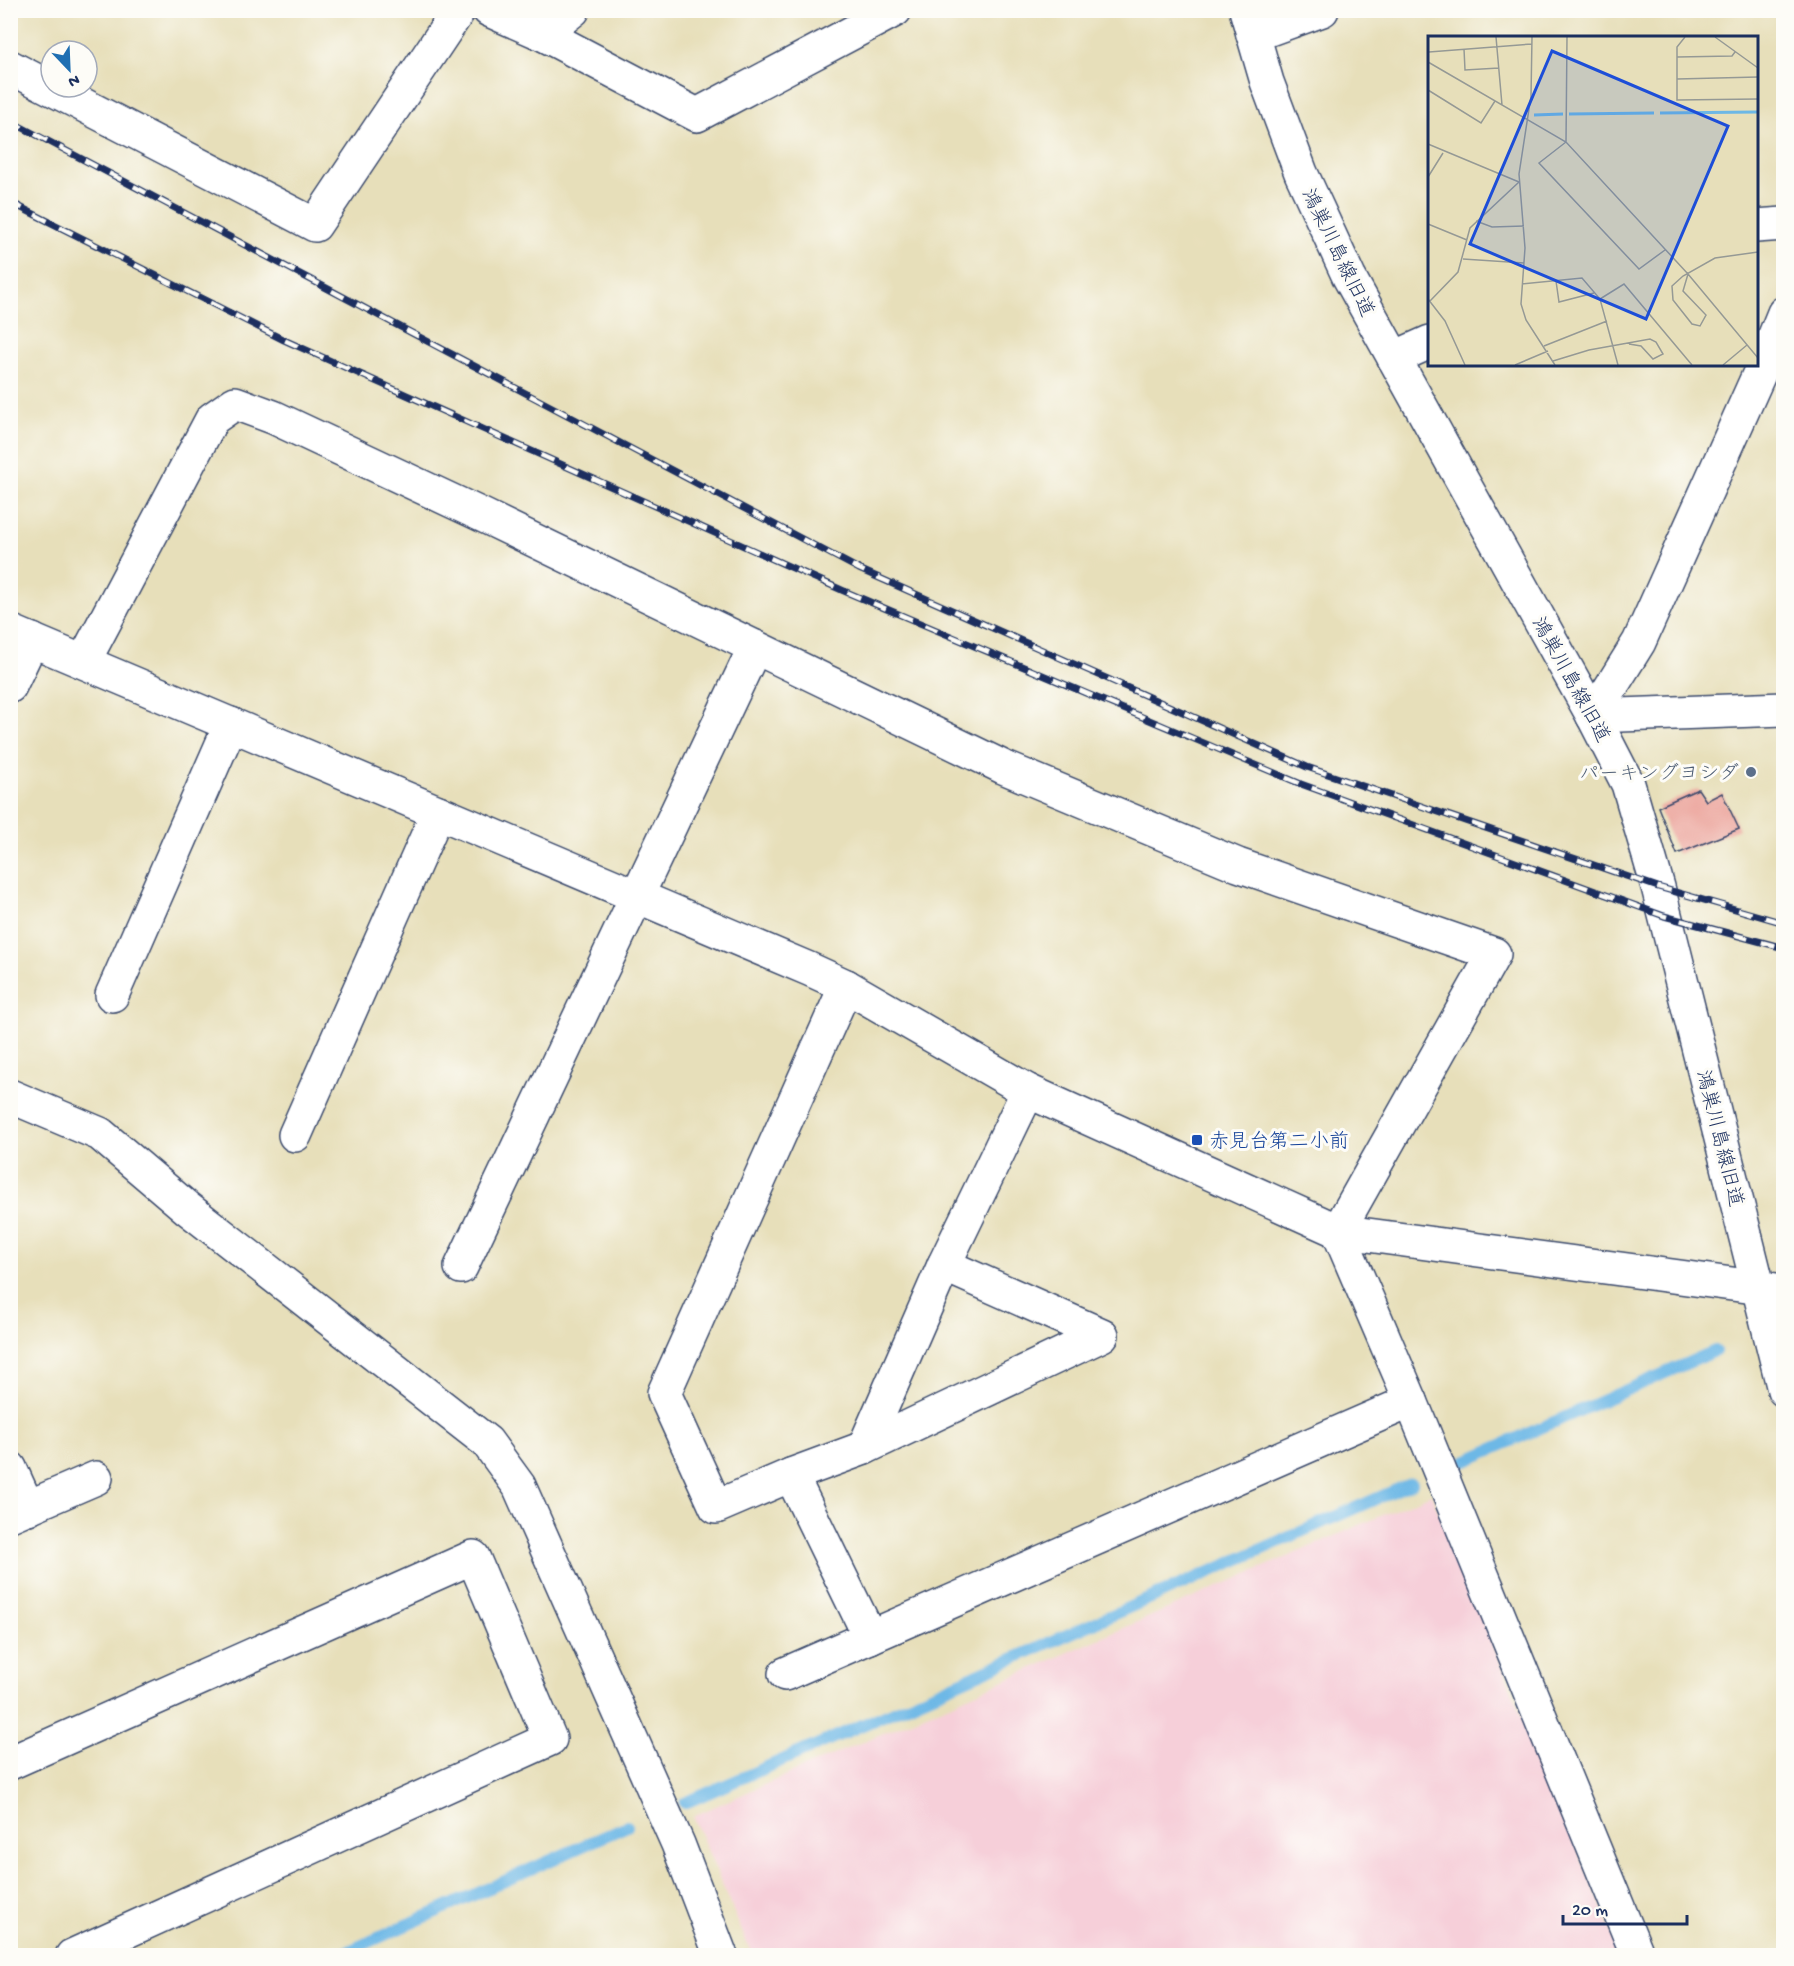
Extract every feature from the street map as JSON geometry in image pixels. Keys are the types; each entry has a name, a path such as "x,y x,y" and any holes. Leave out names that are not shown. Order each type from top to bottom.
{"street":[{"path":"10,67 315,225 459,10"},
{"path":"489,10 543,34 697,115 895,10"},
{"path":"543,34 573,10"},
{"path":"1250,23 1322,10"},
{"name":"鴻巣川島線旧道","path":"1250,23 1267,82 1300,173 1349,277 1593,716 1628,784 1771,1289 1784,1390"},
{"path":"1758,226 1784,224"},
{"path":"1593,716 1639,642 1760,372 1784,313"},
{"path":"1394,358 1428,343"},
{"path":"84,661 212,419 235,403 273,417 474,511 1003,767 1216,856 1494,954 1338,1231"},
{"path":"10,686 21,635 846,986 1028,1091 1338,1231 1771,1289"},
{"path":"461,1267 755,647"},
{"path":"1593,716 1784,709"},
{"path":"112,995 231,724"},
{"path":"295,1136 438,812"},
{"path":"846,986 664,1393 716,1507 791,1475 864,1448 1102,1335 944,1265"},
{"path":"864,1448 944,1265 1028,1091"},
{"path":"10,1096 100,1134 187,1208 487,1442 519,1486 678,1844 721,1956"},
{"path":"1338,1231 1411,1401 1638,1956"},
{"path":"784,1674 1411,1401"},
{"path":"10,1468 19,1511 96,1478"},
{"path":"791,1475 870,1637"},
{"path":"10,1763 473,1557 550,1739 72,1956"}],"shaded area":[{"path":"1431,1494 1621,1955 752,1955 693,1816"}],"building":[{"path":"1698,789 1706,801 1722,793 1739,829 1677,854 1658,807"}],"waterway":[{"path":"1461,1463 1715,1351"},
{"path":"685,1803 1412,1483"},
{"path":"338,1956 627,1826"}],"railway":[{"path":"10,121 859,569 1307,767 1658,887 1784,923"},
{"path":"10,202 284,340 844,591 1301,784 1664,916 1784,948"}],"place":[{"name":"パーキングヨシダ","path":"1751,772"},
{"name":"赤見台第二小前","path":"1197,1140"}]}
